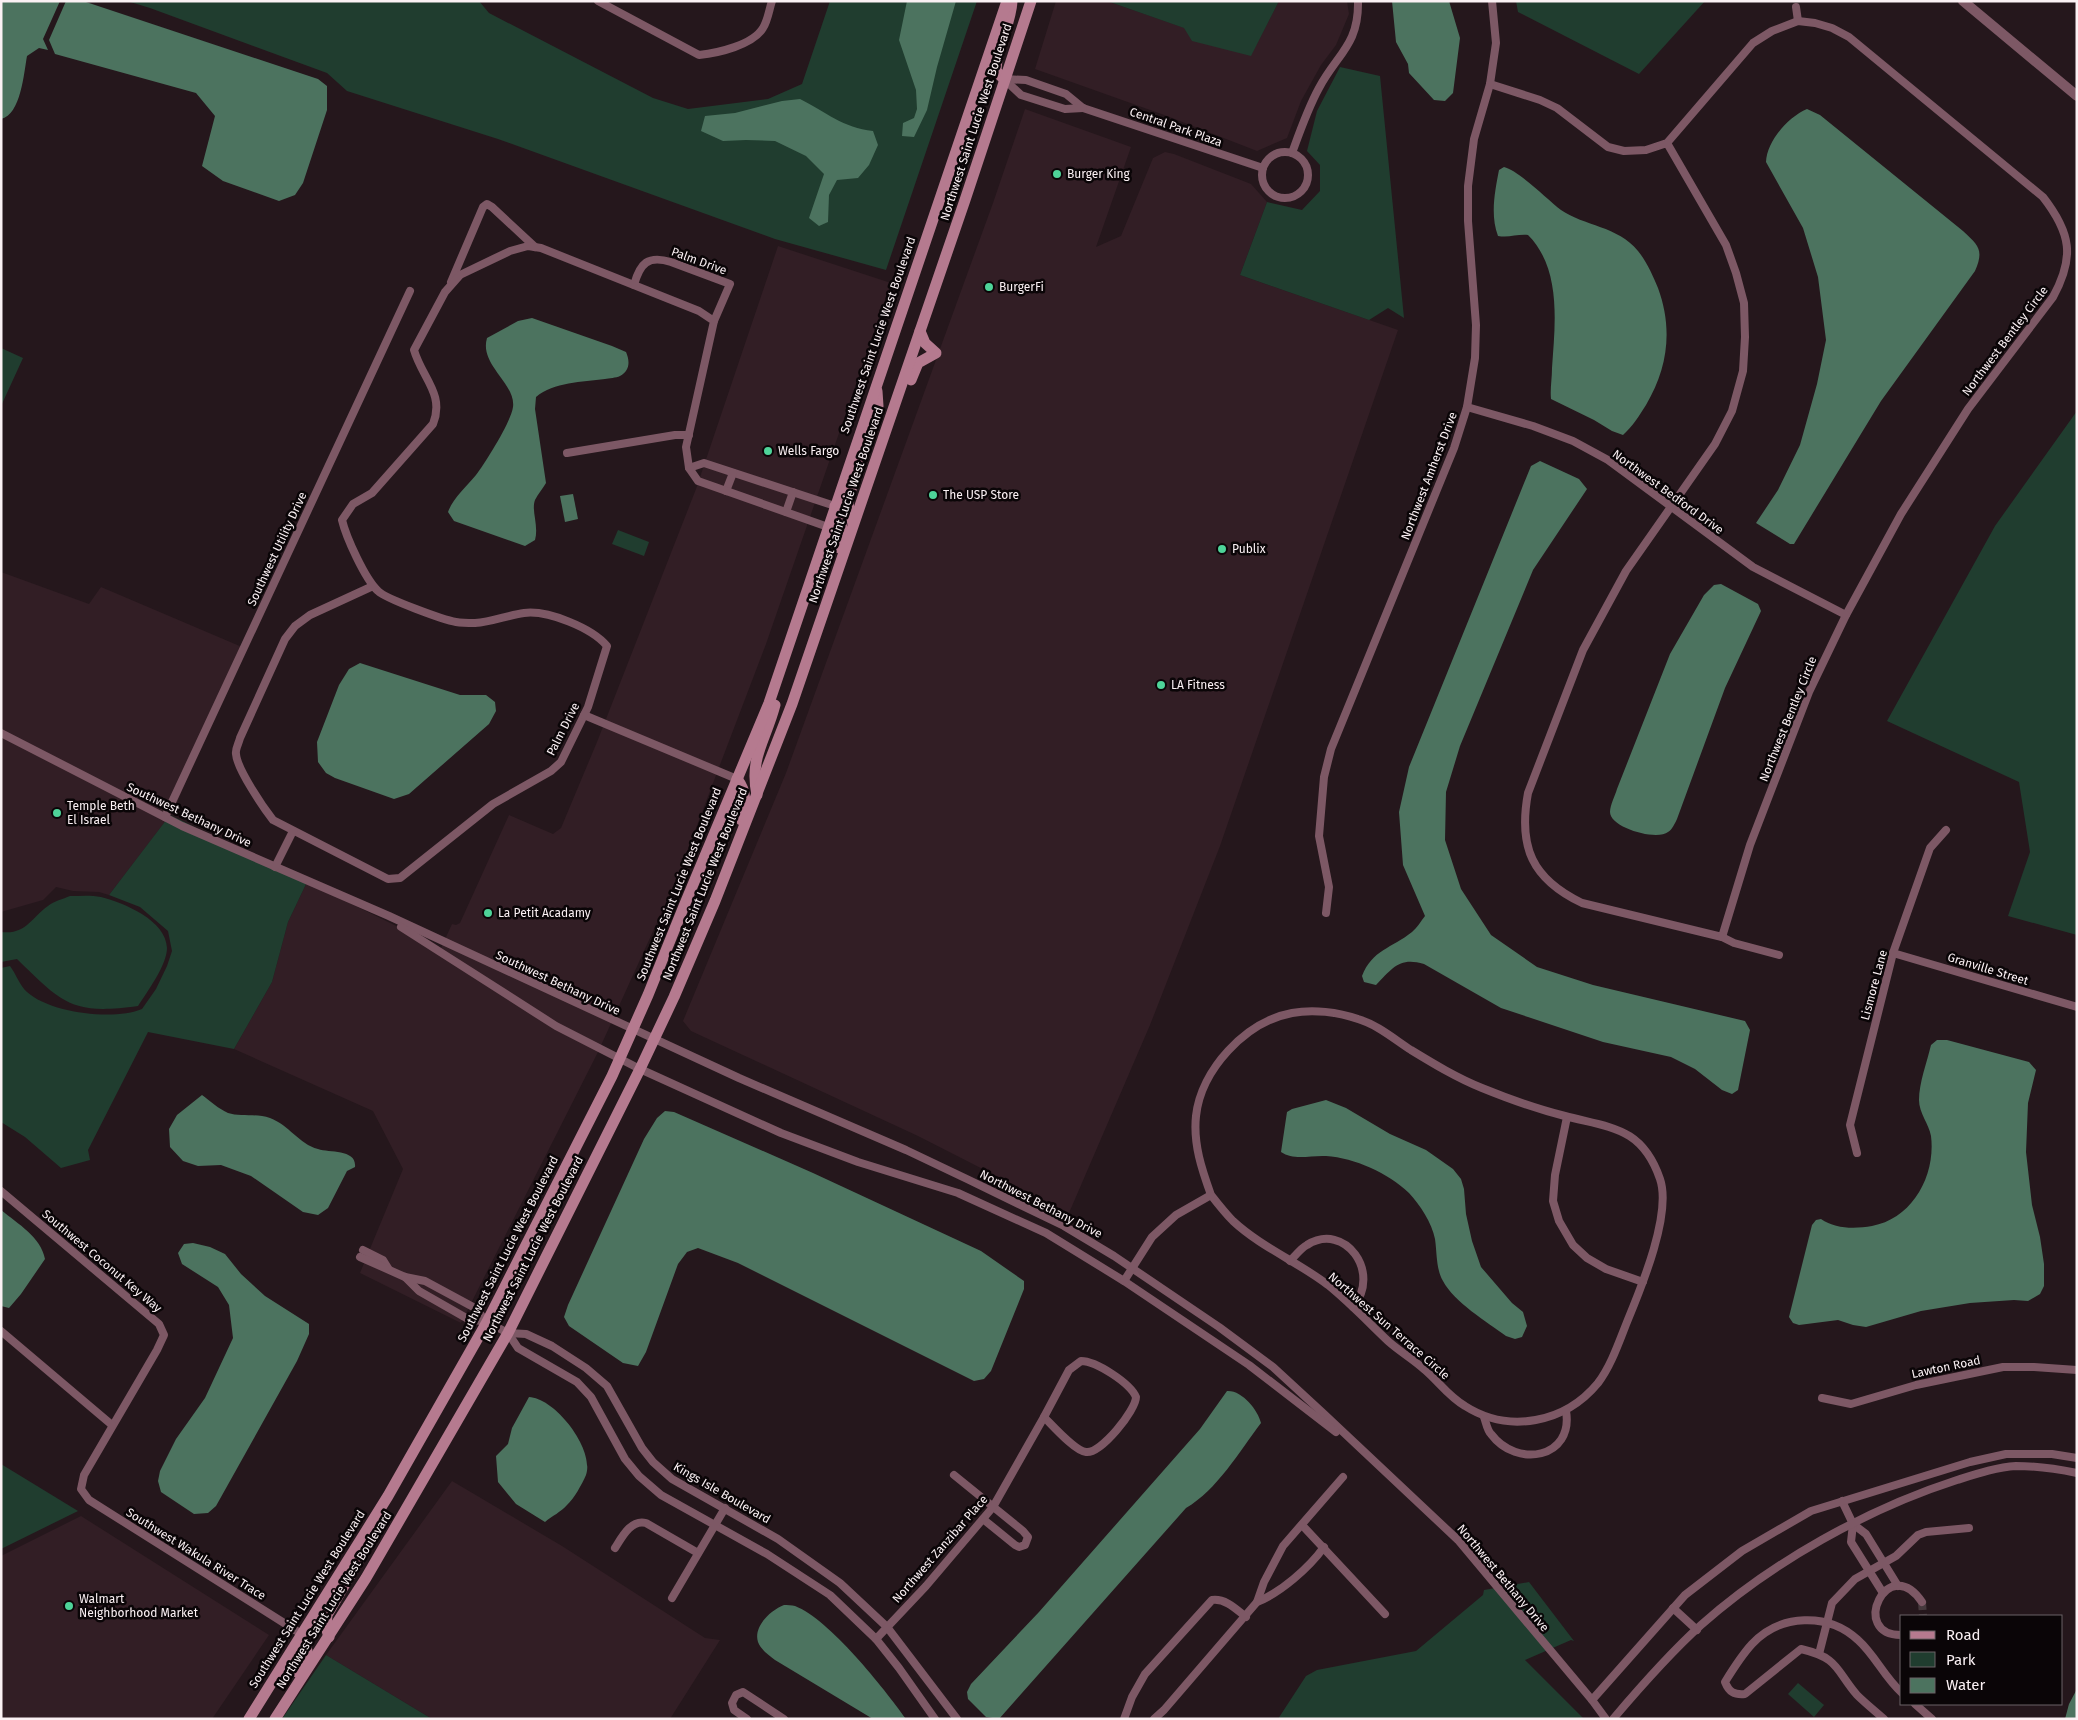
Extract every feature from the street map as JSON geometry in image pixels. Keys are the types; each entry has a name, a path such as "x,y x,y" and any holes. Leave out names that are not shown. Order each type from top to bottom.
{"main road":[{"name":"Southwest Saint Lucie West Boulevard","path":"249,1719 303,1635 364,1534 487,1322 633,1030 769,703 834,506 1007,1"},
{"path":"1004,79 996,71 996,61 1012,12 1012,1"},
{"name":"Northwest Saint Lucie West Boulevard","path":"275,1719 376,1562 508,1333 640,1069 715,901 792,704 1031,1"},
{"path":"880,447 893,431 918,363 936,353 925,344 920,331"},
{"path":"853,526 848,504 849,495 875,419 878,406 876,384"},
{"path":"830,592 843,531 834,506"},
{"path":"757,794 754,780 756,760 780,689 784,659"},
{"path":"732,858 745,795 743,785 738,779"},
{"path":"329,1637 326,1627 327,1615 364,1551 364,1534"},
{"path":"267,1719 303,1662 307,1651 303,1635"}],"street":[{"path":"598,1 699,56 718,53 757,36 764,27 772,1"},
{"path":"1292,153 1320,87 1346,49 1355,32 1358,1"},
{"name":"Northwest Amherst Drive","path":"1326,913 1329,887 1319,836 1324,777 1331,749 1454,448 1467,407 1475,358 1476,324 1468,186 1474,139 1490,84 1496,43 1492,1"},
{"path":"1963,1 2077,96"},
{"path":"1490,84 1540,100 1557,108 1608,147 1624,151 1646,150 1667,144 1753,43 1772,31 1798,21 1796,6"},
{"name":"Northwest Bentley Circle","path":"1722,937 1753,836 1809,692 1846,615 1901,514 1968,409 2053,297 2062,282 2073,246 2056,214 2044,197 1849,38 1832,28 1798,21"},
{"name":"Central Park Plaza","path":"1004,79 1021,95 1066,109 1083,108"},
{"name":"Central Park Plaza","path":"1004,79 1026,80 1066,94 1083,108 1263,168"},
{"path":"1667,144 1726,245 1744,303 1746,337 1743,371 1732,411 1715,444 1626,571 1583,650 1528,793 1524,816 1524,833 1529,854 1544,877 1562,893 1582,903 1722,937 1734,943 1779,955"},
{"path":"1278,153 1292,153 1305,162 1309,177 1302,192 1288,199 1273,196 1263,184 1263,168 1266,162 1278,153"},
{"name":"Palm Drive","path":"449,288 483,207 487,204 514,226 535,247"},
{"name":"Palm Drive","path":"373,586 310,615 295,626 285,639 240,738 236,752 239,764 248,781 273,820 388,879 400,878 493,804 561,762 584,716 607,646 600,638 589,631 542,613 524,613 477,623 455,622 387,598 373,586 346,534 342,520 353,504 372,493 433,424 438,411 433,388 418,365 414,350 445,292 460,275 510,251 528,246 541,248 699,311 714,321"},
{"name":"Palm Drive","path":"634,285 643,265 651,259 666,260 730,284 714,321 686,447 690,468"},
{"name":"Southwest Utility Drive","path":"165,817 410,291"},
{"name":"Northwest Bedford Drive","path":"1467,407 1533,426 1573,441 1608,460 1716,542 1753,567 1846,615"},
{"path":"567,453 675,434 689,434"},
{"path":"828,527 698,481 690,468 704,463 834,506"},
{"path":"726,491 733,473"},
{"path":"786,512 793,492"},
{"path":"584,716 738,779"},
{"name":"Southwest Bethany Drive","path":"1,734 165,817 654,1038"},
{"name":"Lismore Lane","path":"1857,1153 1850,1125 1893,953 1930,848 1946,830"},
{"path":"276,867 293,831"},
{"name":"Southwest Bethany Drive","path":"371,909 436,948 556,1026 640,1069"},
{"name":"Granville Street","path":"1893,953 2077,1007"},
{"name":"Northwest Sun Terrace Circle","path":"1319,1012 1360,1019 1380,1028 1454,1076 1521,1103 1567,1117 1607,1125 1624,1133 1641,1145 1656,1168 1663,1187 1662,1218 1643,1282 1617,1348 1600,1380 1583,1398 1566,1411 1545,1419 1513,1422 1484,1417 1449,1395 1426,1370 1390,1343 1327,1284 1290,1261 1232,1220 1211,1195 1198,1156 1196,1118 1202,1092 1213,1071 1229,1050 1249,1033 1270,1020 1291,1013 1319,1012"},
{"name":"Northwest Bethany Drive","path":"654,1038 739,1078 969,1180 1064,1226 1133,1267 1273,1367 1458,1540 1606,1719"},
{"name":"Northwest Bethany Drive","path":"640,1069 781,1133 858,1162 958,1193 1046,1233 1124,1281 1248,1365 1373,1461"},
{"path":"1567,1117 1555,1175 1553,1201 1559,1220 1573,1245 1587,1258 1606,1269 1643,1282"},
{"name":"Southwest Coconut Key Way","path":"1,1191 160,1324 164,1334 157,1350 84,1475 81,1489"},
{"path":"1124,1281 1152,1237 1176,1215 1211,1195"},
{"path":"1290,1261 1306,1245 1320,1240 1335,1241 1349,1248 1362,1264 1365,1280 1361,1295 1353,1307"},
{"path":"362,1253 383,1260 388,1268 405,1277 425,1281 475,1308 487,1322"},
{"path":"405,1277 419,1291 468,1319 487,1322 508,1333 518,1348 577,1382 591,1397 625,1459 639,1476 661,1495 767,1554 830,1595 876,1639 935,1719"},
{"path":"1,1331 112,1425"},
{"name":"Kings Isle Boulevard","path":"508,1333 526,1334 552,1346 586,1368 607,1386 642,1448 653,1462 672,1478 806,1558 840,1583 887,1627 957,1719"},
{"path":"1081,1361 1092,1362 1116,1377 1130,1388 1136,1396 1133,1408 1124,1420 1102,1446 1091,1452 1082,1451 1044,1417 1069,1370 1081,1361"},
{"name":"Lawton Road","path":"1822,1398 1851,1404 1916,1384 2002,1367 2077,1370"},
{"path":"1484,1417 1490,1433 1509,1451 1524,1456 1536,1455 1551,1449 1562,1439 1568,1424 1566,1411"},
{"name":"Northwest Zanzibar Place","path":"876,1639 926,1586 994,1507 1044,1417"},
{"path":"1592,1700 1685,1595 1742,1551 1811,1511 1970,1462 2006,1454 2052,1454 2077,1458"},
{"path":"1612,1719 1650,1675 1697,1630 1756,1583 1818,1542 1930,1489 1974,1475 2015,1466 2059,1469 2077,1473"},
{"path":"954,1475 1028,1536 1025,1545 1020,1547 1015,1545 983,1519"},
{"path":"1154,1719 1246,1617 1257,1602 1264,1582 1283,1546 1343,1477"},
{"name":"Southwest Wakula River Trace","path":"81,1489 88,1500 303,1635"},
{"path":"1842,1501 1853,1524 1866,1534 1898,1586"},
{"path":"672,1598 725,1508"},
{"path":"615,1548 623,1534 640,1521 698,1553"},
{"path":"1853,1524 1851,1542 1883,1593"},
{"path":"1302,1525 1385,1614"},
{"path":"1819,1654 1832,1603 1842,1590 1855,1579 1896,1556 1915,1537 1922,1533 1969,1528"},
{"path":"1257,1602 1270,1597 1299,1573 1324,1547"},
{"path":"1900,1635 1890,1634 1882,1629 1877,1621 1875,1612 1876,1602 1883,1593 1898,1586 1908,1588 1916,1593 1922,1602"},
{"path":"1124,1719 1132,1697 1145,1674 1212,1600 1218,1599 1224,1602 1246,1617"},
{"path":"1674,1608 1697,1630"},
{"path":"1884,1719 1857,1694 1838,1666 1819,1654 1801,1649 1745,1694 1736,1695 1728,1691 1725,1682 1739,1659 1753,1643 1773,1629 1800,1620 1828,1621 1847,1630 1860,1642 1891,1683 1900,1691"},
{"path":"747,1719 734,1710 732,1703 736,1695 743,1692 784,1719"},
{"path":"1915,1705 1932,1719"}],"shaded area":[{"path":"1056,1 1107,1 1185,28 1251,55 1279,1 1347,1 1349,14 1336,45 1321,65 1301,101 1287,138 1257,151 1167,116 1035,69"},
{"path":"1025,109 1131,147 1096,247 1121,236 1153,158 1165,152 1174,154 1251,184 1267,202 1240,275 1398,330 1220,846 1150,1025 1069,1213 918,1136 691,1031 683,1021 786,773 993,203"},
{"path":"778,246 891,283 766,644 675,883 598,1052 461,1323 360,1273 403,1169 373,1111 234,1049 272,982 288,922 307,882 441,948 452,924 460,923 509,815 553,834 561,828 597,742 696,489"},
{"path":"1,572 89,604 101,587 242,647 174,810 109,895 56,887 43,900 1,912"},
{"path":"452,1481 562,1546 705,1638 720,1640 670,1719 432,1719 326,1655"},
{"path":"81,1516 269,1635 212,1719 1,1719 1,1556"}],"green space":[{"path":"127,1 479,1 489,13 653,98 688,109 768,99 802,84 830,1 977,1 886,270 775,239 498,139 347,91 327,73"},
{"path":"1107,1 1279,1 1251,56 1192,41 1184,28"},
{"path":"1516,1 1705,1 1639,74 1518,12"},
{"path":"1340,67 1380,76 1404,318 1388,308 1369,320 1240,275 1267,202 1302,210 1320,191 1320,165 1307,151 1317,111"},
{"path":"1,348 23,358 1,406"},
{"path":"2077,411 2077,935 2008,916 2030,852 2019,782 1887,721 1995,526"},
{"path":"618,530 649,542 644,556 612,544"},
{"path":"170,815 307,882 288,922 272,982 234,1049 148,1032 88,1150 90,1160 61,1168 25,1137 1,1122 1,968 10,966 27,992 37,999 66,1010 83,1013 115,1014 130,1013 142,1009 156,989 172,951 168,931 140,907 109,895"},
{"path":"70,896 97,896 132,908 152,921 160,929 165,938 167,948 164,962 138,1006 98,1009 70,1003 46,987 17,959 1,962 1,932 16,931 28,925 50,904"},
{"path":"1,1464 78,1511 1,1549"},
{"path":"1529,1582 1574,1641 1571,1640 1525,1660 1584,1719 1278,1719 1306,1676 1317,1670 1416,1651 1483,1595 1484,1590"},
{"path":"326,1655 432,1719 282,1719"},
{"path":"1798,1683 1824,1705 1814,1717 1788,1694"}],"water":[{"path":"1,1 60,1 43,39 48,50 39,48 27,56 23,82 17,102 8,116 1,119"},
{"path":"66,1 83,1 318,79 327,86 327,110 303,183 295,195 279,201 223,181 202,166 215,116 196,93 55,54 49,40"},
{"path":"907,1 956,1 927,110 914,137 902,136 903,123 914,118 917,109 916,90 899,40"},
{"path":"1392,1 1449,1 1460,38 1453,93 1445,101 1434,100 1409,73 1408,64 1396,42"},
{"path":"800,99 853,127 873,131 878,145 869,165 858,178 837,180 829,195 828,222 819,226 809,218 824,174 806,156 775,141 723,141 701,131 705,116 735,113 782,101"},
{"path":"1807,109 1820,115 1963,231 1976,245 1979,258 1975,271 1881,401 1794,544 1790,544 1756,523 1778,490 1800,445 1817,384 1826,340 1818,277 1803,228 1766,162 1767,154 1774,138 1786,124"},
{"path":"1504,167 1517,173 1561,210 1580,220 1611,231 1630,243 1647,264 1658,288 1666,318 1667,333 1663,363 1659,377 1646,405 1623,435 1551,399 1555,316 1551,281 1547,264 1539,249 1528,235 1498,236 1494,220 1494,203 1499,170"},
{"path":"532,318 626,352 628,362 626,371 618,377 578,382 551,388 536,397 535,409 546,483 534,504 535,540 525,546 454,521 448,512 456,497 476,475 491,452 508,422 513,407 509,390 488,357 486,348 487,338 518,321"},
{"path":"1540,461 1579,479 1587,489 1533,570 1460,746 1446,792 1445,840 1461,889 1491,935 1537,967 1593,985 1745,1021 1750,1030 1738,1090 1732,1094 1722,1090 1695,1069 1671,1057 1603,1042 1501,1008 1424,964 1415,962 1402,963 1392,969 1376,985 1364,982 1362,976 1371,960 1412,932 1425,916 1403,865 1399,812 1409,767 1531,466"},
{"path":"573,494 578,519 565,522 560,496"},
{"path":"1721,584 1758,604 1761,611 1725,688 1673,826 1669,831 1654,835 1625,828 1612,818 1610,812 1612,803 1670,654 1704,595 1714,585"},
{"path":"360,663 460,695 486,695 495,702 496,711 489,724 409,794 394,799 335,778 326,773 318,762 317,742 339,685 349,669"},
{"path":"1937,1040 1947,1040 2029,1062 2036,1070 2028,1103 2026,1152 2032,1205 2044,1264 2044,1286 2040,1294 2028,1301 1970,1303 1921,1311 1866,1327 1838,1320 1799,1325 1793,1323 1789,1317 1812,1225 1816,1220 1821,1219 1832,1225 1852,1228 1872,1226 1886,1222 1899,1215 1910,1205 1925,1180 1930,1166 1931,1136 1921,1109 1919,1093 1931,1045"},
{"path":"202,1095 228,1113 270,1118 283,1125 311,1147 347,1154 352,1157 355,1167 347,1171 328,1208 318,1215 303,1212 251,1176 221,1165 198,1166 183,1161 170,1147 169,1129 177,1115"},
{"path":"1326,1100 1346,1108 1390,1134 1426,1150 1453,1169 1461,1179 1464,1189 1466,1214 1472,1241 1481,1267 1512,1303 1523,1312 1527,1326 1522,1337 1515,1339 1506,1336 1472,1311 1448,1289 1439,1271 1435,1239 1431,1227 1417,1203 1401,1186 1381,1173 1359,1163 1337,1157 1297,1157 1281,1152 1287,1112"},
{"path":"665,1111 674,1112 813,1173 981,1251 1024,1281 1024,1289 991,1371 984,1379 974,1381 738,1263 698,1248 687,1252 678,1264 646,1352 638,1366 623,1363 569,1326 564,1317 568,1305 644,1139 657,1118"},
{"path":"1,1210 34,1238 43,1251 45,1259 9,1308 1,1306"},
{"path":"193,1243 210,1247 225,1254 241,1274 265,1296 309,1324 309,1334 297,1361 216,1506 208,1513 194,1514 161,1492 158,1481 160,1471 176,1439 205,1398 233,1338 229,1305 218,1287 182,1264 178,1253 184,1244"},
{"path":"1227,1391 1244,1397 1257,1412 1261,1423 1236,1458 1208,1491 1186,1508 999,1719 986,1717 968,1699 967,1692 971,1684 1039,1612 1200,1429"},
{"path":"529,1397 550,1406 561,1415 579,1439 585,1452 587,1464 586,1475 572,1499 562,1510 545,1522 516,1504 498,1482 496,1456 508,1444 512,1428"},
{"path":"784,1605 795,1606 809,1613 839,1639 870,1673 906,1719 873,1719 775,1660 765,1652 758,1642 758,1630 764,1619"},
{"path":"2077,1689 2077,1719 2065,1719 2069,1704"}],"tunnel":[{"path":"1922,1602 1923,1615"}],"place":[{"name":"Burger King","path":"1057,174"},
{"name":"BurgerFi","path":"989,287"},
{"name":"Wells Fargo","path":"768,451"},
{"name":"The USP Store","path":"933,495"},
{"name":"Publix","path":"1222,549"},
{"name":"LA Fitness","path":"1161,685"},
{"name":"Temple Beth El Israel","path":"57,813"},
{"name":"La Petit Acadamy","path":"488,913"},
{"name":"Walmart Neighborhood Market","path":"69,1606"}]}
